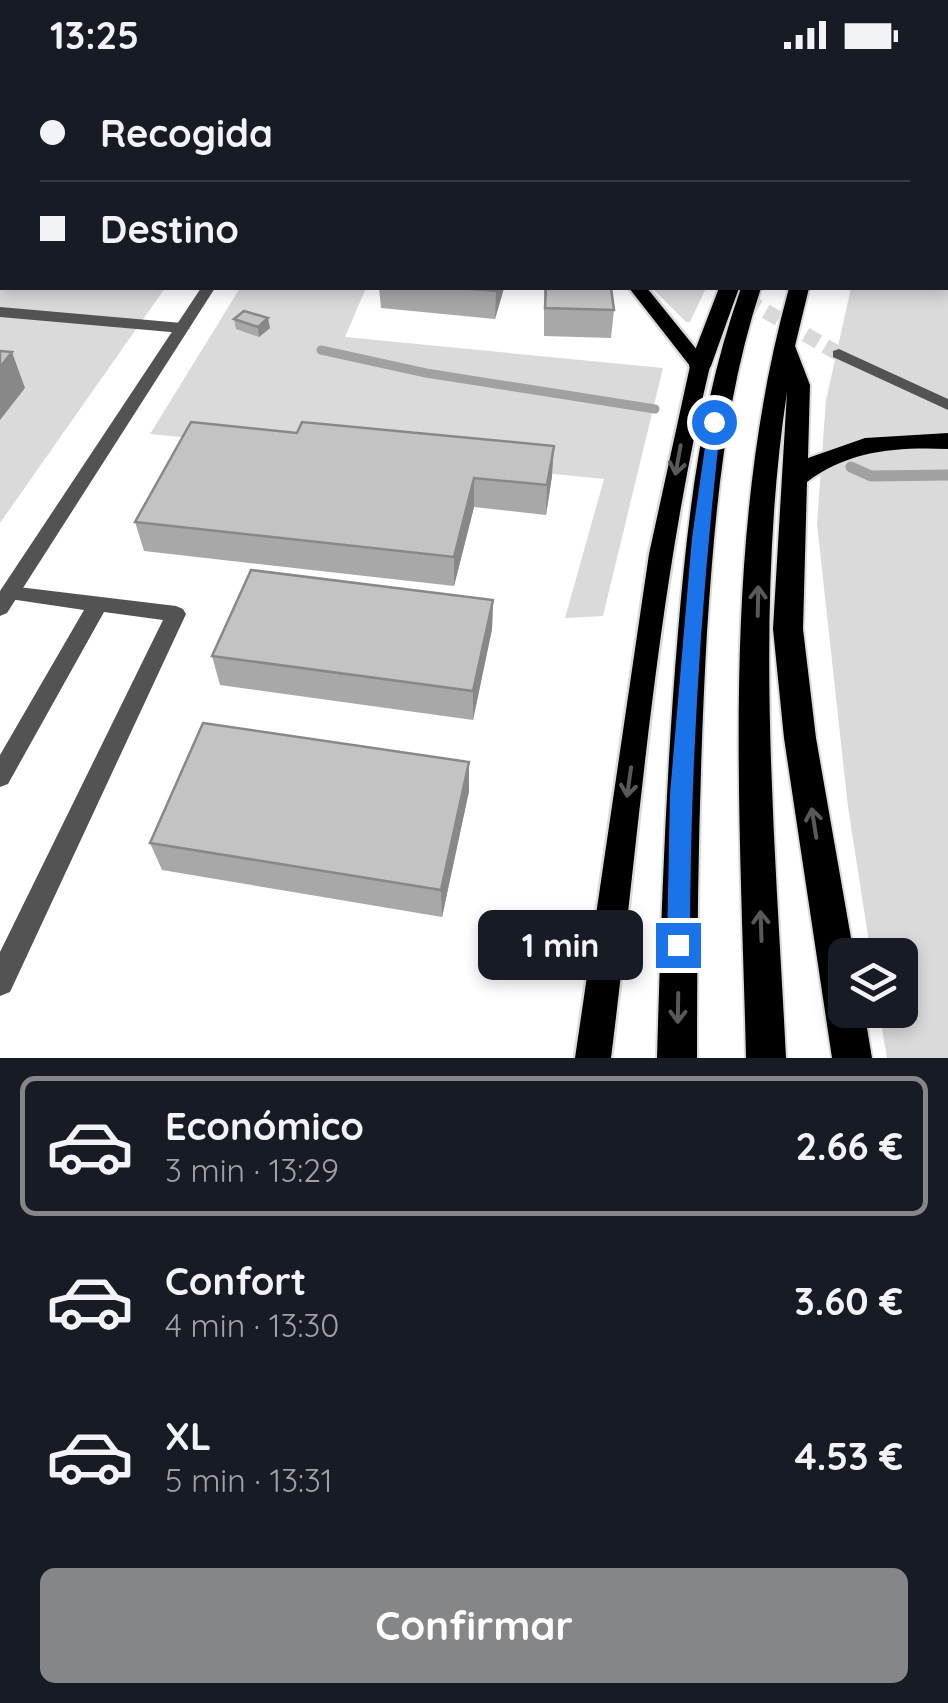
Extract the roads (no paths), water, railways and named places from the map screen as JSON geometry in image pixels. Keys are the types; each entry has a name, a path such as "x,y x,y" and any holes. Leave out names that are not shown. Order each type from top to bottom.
{"highway":[{"path":"700,366 728,290"},
{"path":"677,1058 680,794 700,538 719,387 750,290"},
{"path":"766,1058 757,802 758,558 768,430 784,342 798,290"},
{"path":"784,342 799,385 788,629 800,738 852,1058"},
{"path":"792,481 832,454 855,446 888,441 948,441"}],"main road":[{"path":"593,1058 661,554 700,366 640,290"}],"street":[{"path":"5,601 207,290"},
{"path":"0,312 182,328"},
{"path":"839,354 948,405"},
{"path":"0,982 176,614 98,604 5,601"},
{"path":"0,777 98,604"}],"waterway":[{"path":"321,350 426,373 655,409"},
{"path":"851,467 871,476 948,475"}],"tunnel":[{"path":"729,290 839,354"}]}
